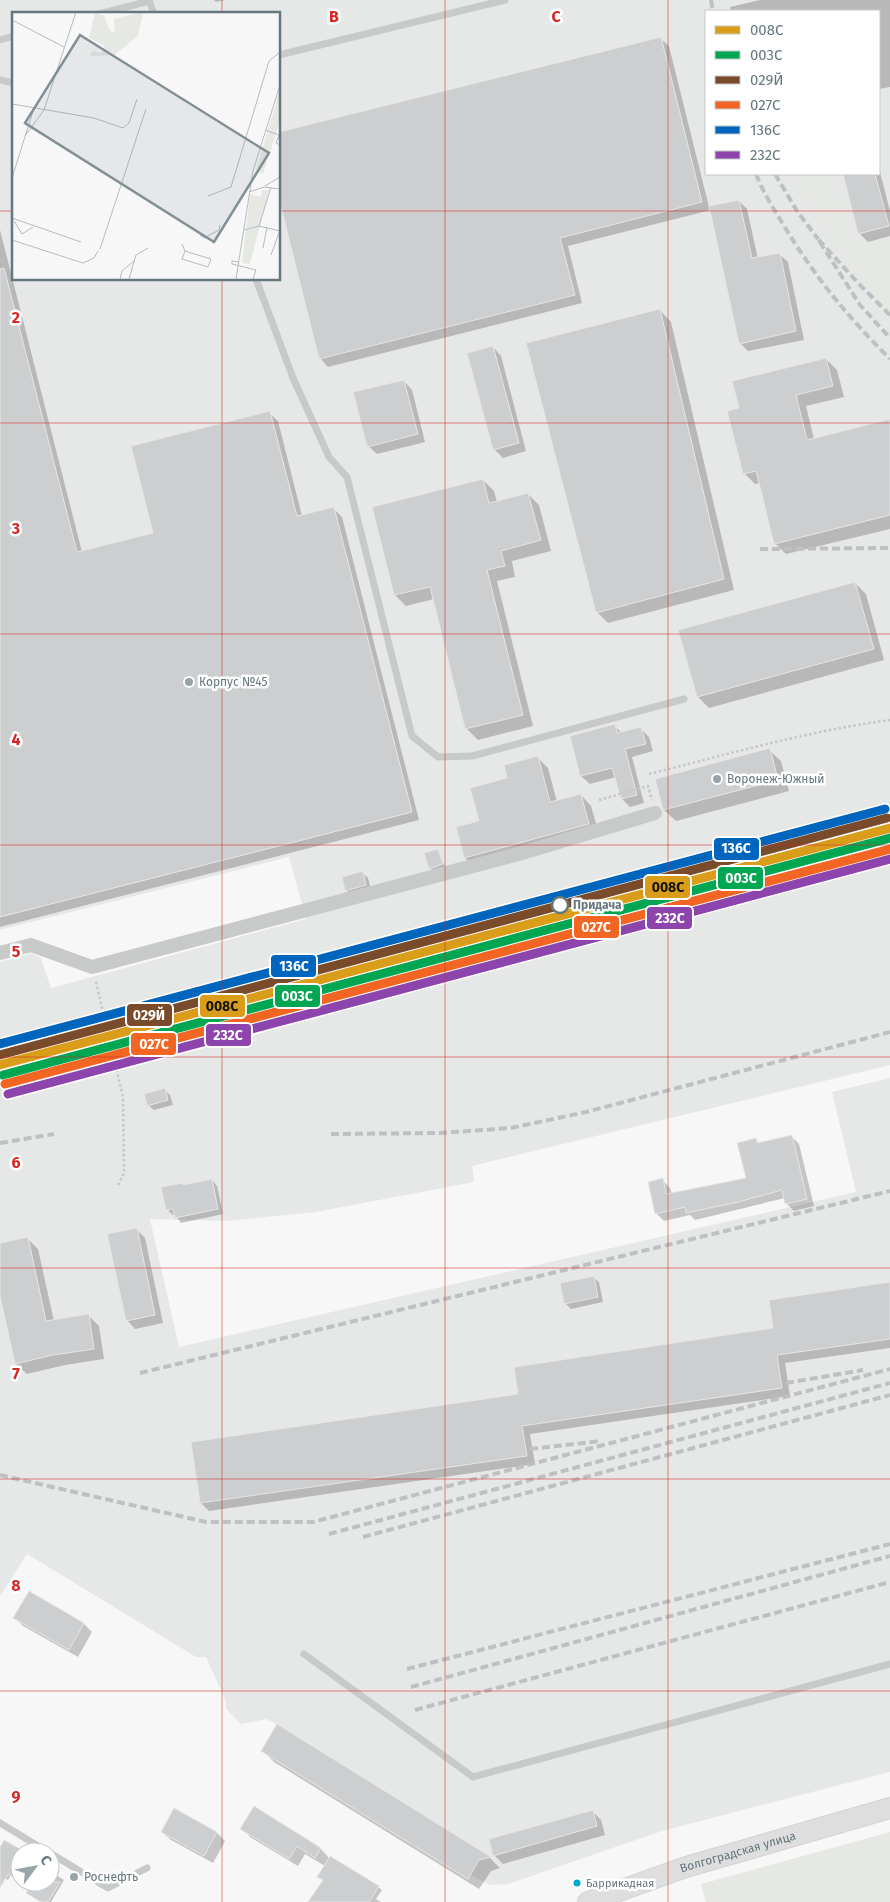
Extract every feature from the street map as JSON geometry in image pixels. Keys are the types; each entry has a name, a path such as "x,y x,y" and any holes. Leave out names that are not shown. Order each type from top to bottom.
{"main road":[{"name":"Волгоградская улица","path":"588,1902 686,1867 890,1808"}],"street":[{"path":"0,953 31,945 92,967 522,853 656,813"}],"lane":[{"path":"107,12 149,0 153,12"},
{"path":"280,55 505,0"},
{"path":"256,280 293,378 329,457 347,477 412,736 438,756 472,756 684,699"},
{"path":"304,1654 473,1777 890,1664"},
{"path":"0,1823 32,1842"},
{"path":"60,1859 108,1888 147,1868"}],"path":[{"path":"649,774 799,736 841,727 890,720"},
{"path":"599,800 648,786 656,813"},
{"path":"585,894 663,873"},
{"path":"97,984 123,1097 124,1173 118,1184"}],"shaded area":[{"path":"0,0 890,0 890,1065 472,1166 474,1182 316,1212 227,1221 150,1219 179,1347 856,1192 832,1092 890,1078 890,1772 662,1831 508,1884 490,1885 471,1875 468,1879 261,1751 277,1724 266,1719 241,1724 226,1709 225,1699 206,1657 196,1657 27,1554 0,1596 0,962 32,953 41,958 51,988 306,919 289,857 0,930"},
{"path":"789,175 831,175 856,244 890,236 890,323 849,259"},
{"path":"890,1832 890,1902 706,1902 701,1884"}],"building":[{"path":"661,37 702,202 560,238 575,295 319,359 280,203 280,132"},
{"path":"843,175 875,175 889,226 858,234"},
{"path":"739,200 752,258 780,253 796,331 739,344 709,206"},
{"name":"Корпус №45","path":"4,268 77,552 153,533 131,446 270,411 297,516 334,507 412,812 0,917 0,269"},
{"path":"660,309 724,579 596,613 526,343"},
{"path":"493,346 519,443 493,450 467,353"},
{"path":"826,358 833,386 796,395 807,440 890,419 890,515 774,544 756,471 743,474 727,411 739,408 732,381"},
{"path":"404,380 418,434 367,447 353,392"},
{"path":"483,479 489,503 528,493 541,540 501,551 505,566 487,570 523,715 465,729 430,587 394,595 372,507"},
{"path":"855,582 874,649 697,697 678,630"},
{"path":"615,724 617,733 641,727 646,744 625,749 637,795 621,799 612,768 580,776 570,736"},
{"name":"Воронеж-Южный","path":"770,748 778,780 663,810 655,779"},
{"path":"538,756 550,802 581,794 589,824 464,858 456,827 479,821 470,788 507,778 504,765"},
{"path":"438,849 443,864 429,869 424,853"},
{"path":"363,871 366,885 345,891 342,877"},
{"path":"165,1088 168,1100 147,1106 144,1094"},
{"path":"792,1135 807,1199 785,1204 782,1190 686,1213 685,1207 655,1214 648,1182 663,1178 666,1194 746,1178 737,1143 756,1138 757,1143"},
{"path":"212,1179 218,1209 175,1218 173,1209 166,1210 161,1187"},
{"path":"137,1228 155,1315 126,1321 107,1234"},
{"path":"28,1237 46,1321 89,1314 94,1349 53,1355 15,1364 0,1296 0,1243"},
{"path":"594,1276 598,1297 564,1304 560,1283"},
{"path":"890,1282 890,1339 777,1355 782,1388 522,1426 527,1456 200,1503 191,1442 518,1394 514,1367 773,1328 769,1300"},
{"path":"29,1591 84,1623 69,1650 13,1618"},
{"path":"277,1724 491,1857 479,1860 468,1879 261,1751"},
{"path":"254,1806 321,1848 315,1858 297,1846 289,1859 240,1829"},
{"path":"174,1808 217,1832 204,1856 161,1832"},
{"path":"593,1810 597,1826 493,1856 489,1839"},
{"path":"4,1840 10,1843 10,1875 8,1874 0,1888 0,1847"},
{"path":"330,1856 379,1886 369,1902 308,1902 323,1880 317,1877"},
{"path":"54,1892 48,1902 41,1902 26,1893"}],"railway":[{"path":"711,0 713,10"},
{"path":"756,175 765,194 819,278 845,311 890,359"},
{"path":"776,175 797,211 818,239"},
{"path":"890,315 818,239 860,305 890,338"},
{"path":"760,549 890,548"},
{"path":"331,1134 440,1133 511,1128 586,1112 890,1032"},
{"path":"0,1143 54,1134"},
{"path":"140,1373 890,1191"},
{"path":"0,1475 206,1522 313,1522 890,1369"},
{"path":"786,1383 863,1370"},
{"path":"329,1534 890,1383"},
{"path":"363,1537 890,1395"},
{"path":"530,1449 601,1441"},
{"path":"407,1669 890,1544"},
{"path":"411,1687 890,1556"},
{"path":"415,1710 890,1582"}],"transit line":[{"name":"136С","path":"0,1044 885,809"},
{"name":"029Й","path":"0,1055 887,818"},
{"name":"008С","path":"0,1065 890,828"},
{"name":"003С","path":"3,1075 890,838"},
{"name":"027С","path":"5,1084 890,849"},
{"name":"232C","path":"8,1094 890,859"}],"place":[{"name":"Корпус №45","path":"189,682"},
{"name":"Воронеж-Южный","path":"717,779"},
{"name":"Придача","path":"560,905"},
{"name":"Роснефть","path":"74,1877"},
{"name":"Баррикадная","path":"577,1883"}]}
